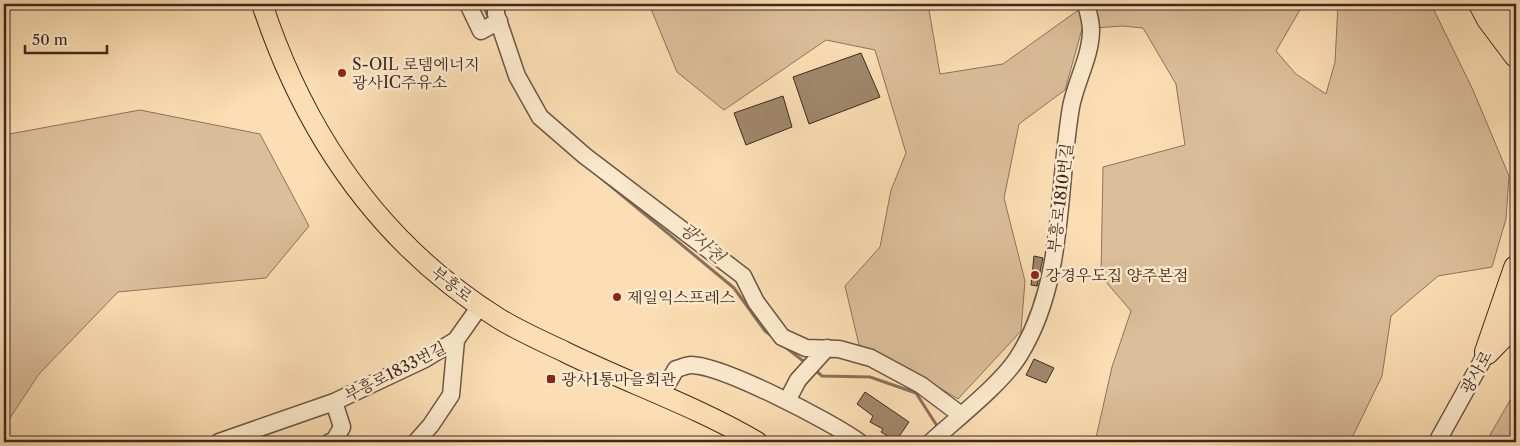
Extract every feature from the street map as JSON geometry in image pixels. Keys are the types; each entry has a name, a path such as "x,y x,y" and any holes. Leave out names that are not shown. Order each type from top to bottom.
{"highway":[{"path":"1481,4 1488,19 1516,55"},
{"path":"1500,4 1509,21 1516,27"},
{"path":"1487,352 1516,268"},
{"path":"1487,352 1516,322"}],"main road":[{"name":"부흥로","path":"262,4 289,76 328,150 361,196 395,235 418,257 480,306 550,345 661,395 757,442"}],"street":[{"path":"468,4 491,26 540,117 585,156 743,276 756,302 782,337 806,348 871,358 920,385 957,418"},
{"path":"491,26 496,4"},
{"name":"부흥로1810번길","path":"931,442 1020,356 1051,277 1072,106 1090,44 1091,29 1086,4"},
{"name":"광사로","path":"1437,442 1516,302"},
{"name":"부흥로1833번길","path":"219,442 334,402 456,346 480,306"},
{"path":"416,442 431,425 451,395 456,346"},
{"path":"787,401 798,380 825,351"},
{"path":"661,395 676,370 690,365 715,370 787,401 842,436 859,442"},
{"name":"부흥로1833번길","path":"330,442 334,441 342,427 334,402"}],"shaded area":[{"path":"649,4 928,4 940,74 1003,64 1077,11 1097,8 1103,4 1301,4 1301,8 1276,51 1296,74 1326,94 1335,62 1338,4 1431,4 1473,90 1509,176 1506,219 1492,267 1438,276 1391,316 1382,376 1350,442 1095,442 1112,367 1131,311 1101,276 1103,167 1185,145 1176,84 1143,28 1122,26 1082,29 1065,90 1019,124 1004,198 1025,281 1021,331 958,399 902,365 859,345 845,286 880,247 891,190 906,153 875,50 826,40 724,110 677,72"},
{"path":"140,110 260,134 309,226 266,278 118,292 39,374 4,427 4,135"},
{"path":"1516,390 1516,442 1486,442"}],"building":[{"path":"861,53 880,97 809,124 793,77"},
{"path":"783,96 792,127 746,145 734,113"},
{"path":"1034,256 1043,258 1037,286 1031,285"},
{"path":"1034,359 1054,368 1046,383 1026,375"},
{"path":"865,392 909,422 896,441 881,432 883,429 870,422 873,416 857,404"}],"waterway":[{"name":"광사천","path":"483,4 490,22"},
{"name":"광사천","path":"601,178 734,288 765,331 773,337"},
{"name":"광사천","path":"784,346 807,364"},
{"name":"광사천","path":"814,369 822,376 870,377 916,393 939,429"}],"place":[{"name":"S-OIL 로뎀에너지 광사IC주유소","path":"342,73"},
{"name":"강경우도집 양주본점","path":"1035,275"},
{"name":"제일익스프레스","path":"617,297"},
{"name":"광사1통마을회관","path":"551,379"}]}
